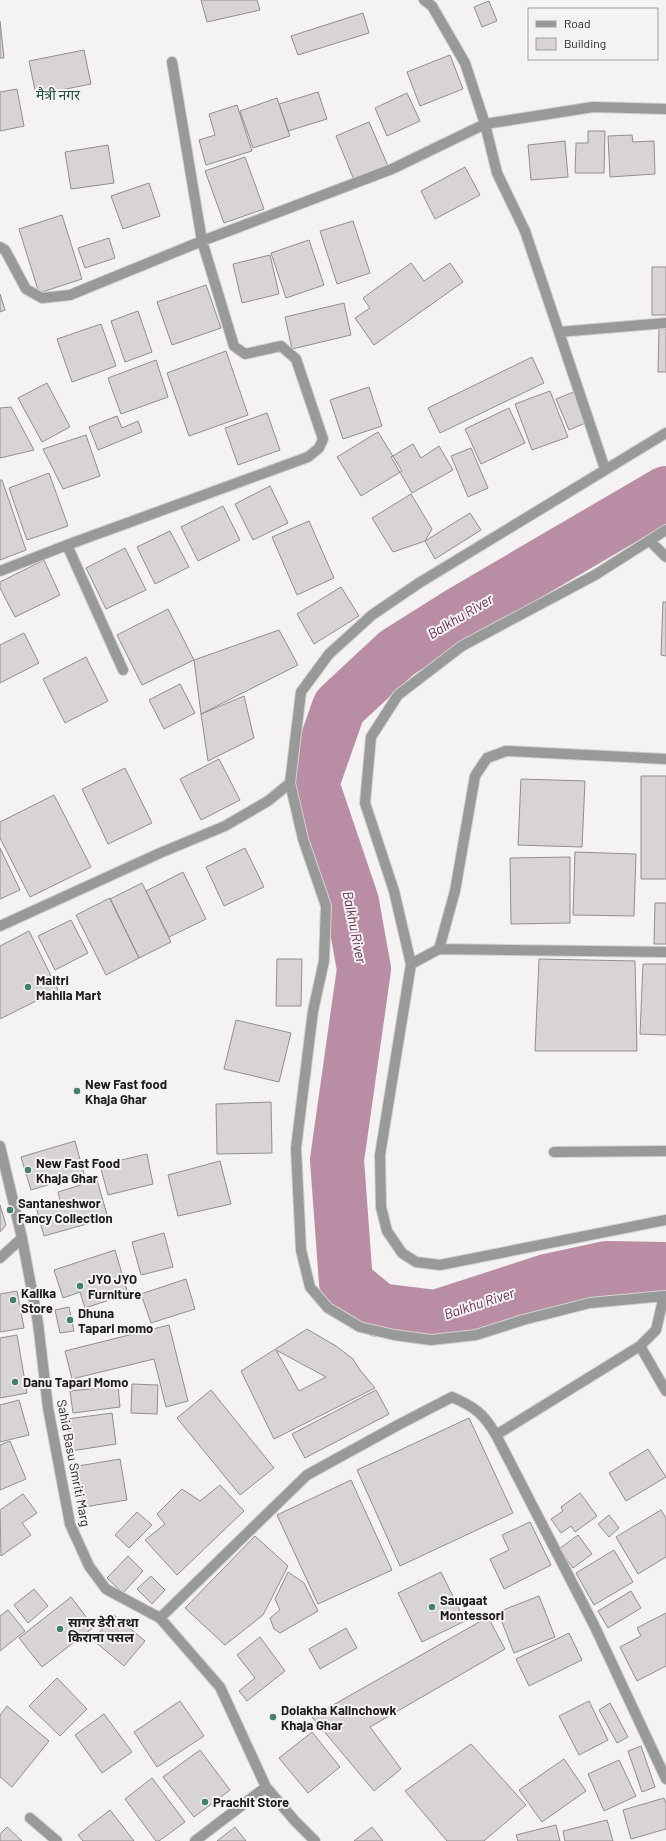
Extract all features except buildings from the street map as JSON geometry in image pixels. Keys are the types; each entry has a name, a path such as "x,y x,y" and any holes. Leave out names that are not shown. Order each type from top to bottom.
{"street":[{"path":"424,0 432,6 465,63 484,124 497,173 525,231 605,469"},
{"path":"0,571 308,457 319,448 323,440 296,359 281,346 245,354 234,346 202,241 172,62"},
{"path":"0,247 5,250 26,289 42,298 56,298 70,295 202,241 392,169 484,124 593,107 666,109"},
{"path":"559,332 666,323"},
{"path":"496,1435 640,1346 656,1330 665,1296 590,1303 522,1320 476,1335 431,1340 394,1335 360,1327 328,1308 310,1287 301,1250 296,1148 313,1012 324,961 326,906 303,839 290,783 300,692 329,654 372,615 419,582 666,433"},
{"path":"666,530 595,575 462,646 398,695 371,737 366,803 394,891 411,964 380,1155 381,1207 387,1231 402,1253 416,1262 440,1265 666,1220"},
{"path":"650,541 666,557"},
{"path":"67,545 123,670"},
{"path":"439,949 455,891 475,776 487,758 506,751 666,759"},
{"path":"0,926 160,853 224,826 268,802 290,783"},
{"path":"411,964 439,949 666,952"},
{"name":"Sahid Basu Smriti Marg","path":"0,1146 1,1160 22,1238 38,1323 48,1408 70,1524 89,1566 106,1589 160,1618 220,1687 266,1787 295,1821 315,1841"},
{"path":"554,1152 666,1151"},
{"path":"0,1258 22,1238"},
{"path":"640,1346 666,1391"},
{"path":"160,1618 307,1475 452,1397 471,1405 488,1422 496,1435 594,1625 666,1779"},
{"path":"196,1841 266,1787"},
{"path":"30,1818 56,1841"}],"waterway":[{"name":"Balkhu River","path":"666,493 459,614 397,653 339,707 312,784 352,902 364,969 337,1160 346,1283 379,1310 436,1317 547,1281 607,1268 666,1269"}],"place":[{"name":"Maitri Mahila Mart","path":"28,987"},
{"name":"New Fast food Khaja Ghar","path":"77,1091"},
{"name":"New Fast Food Khaja Ghar","path":"28,1170"},
{"name":"Santaneshwor Fancy Collection","path":"10,1210"},
{"name":"JYO JYO Furniture","path":"80,1286"},
{"name":"Kalika Store","path":"13,1300"},
{"name":"Dhuna Tapari momo","path":"70,1320"},
{"name":"Danu Tapari Momo","path":"15,1382"},
{"name":"Saugaat Montessori","path":"432,1607"},
{"name":"सागर डेरी तथा किराना पसल","path":"60,1629"},
{"name":"Dolakha Kalinchowk Khaja Ghar","path":"273,1717"},
{"name":"Prachit Store","path":"205,1802"}],"district":[{"name":"मैत्री नगर","path":"58,94"}]}
